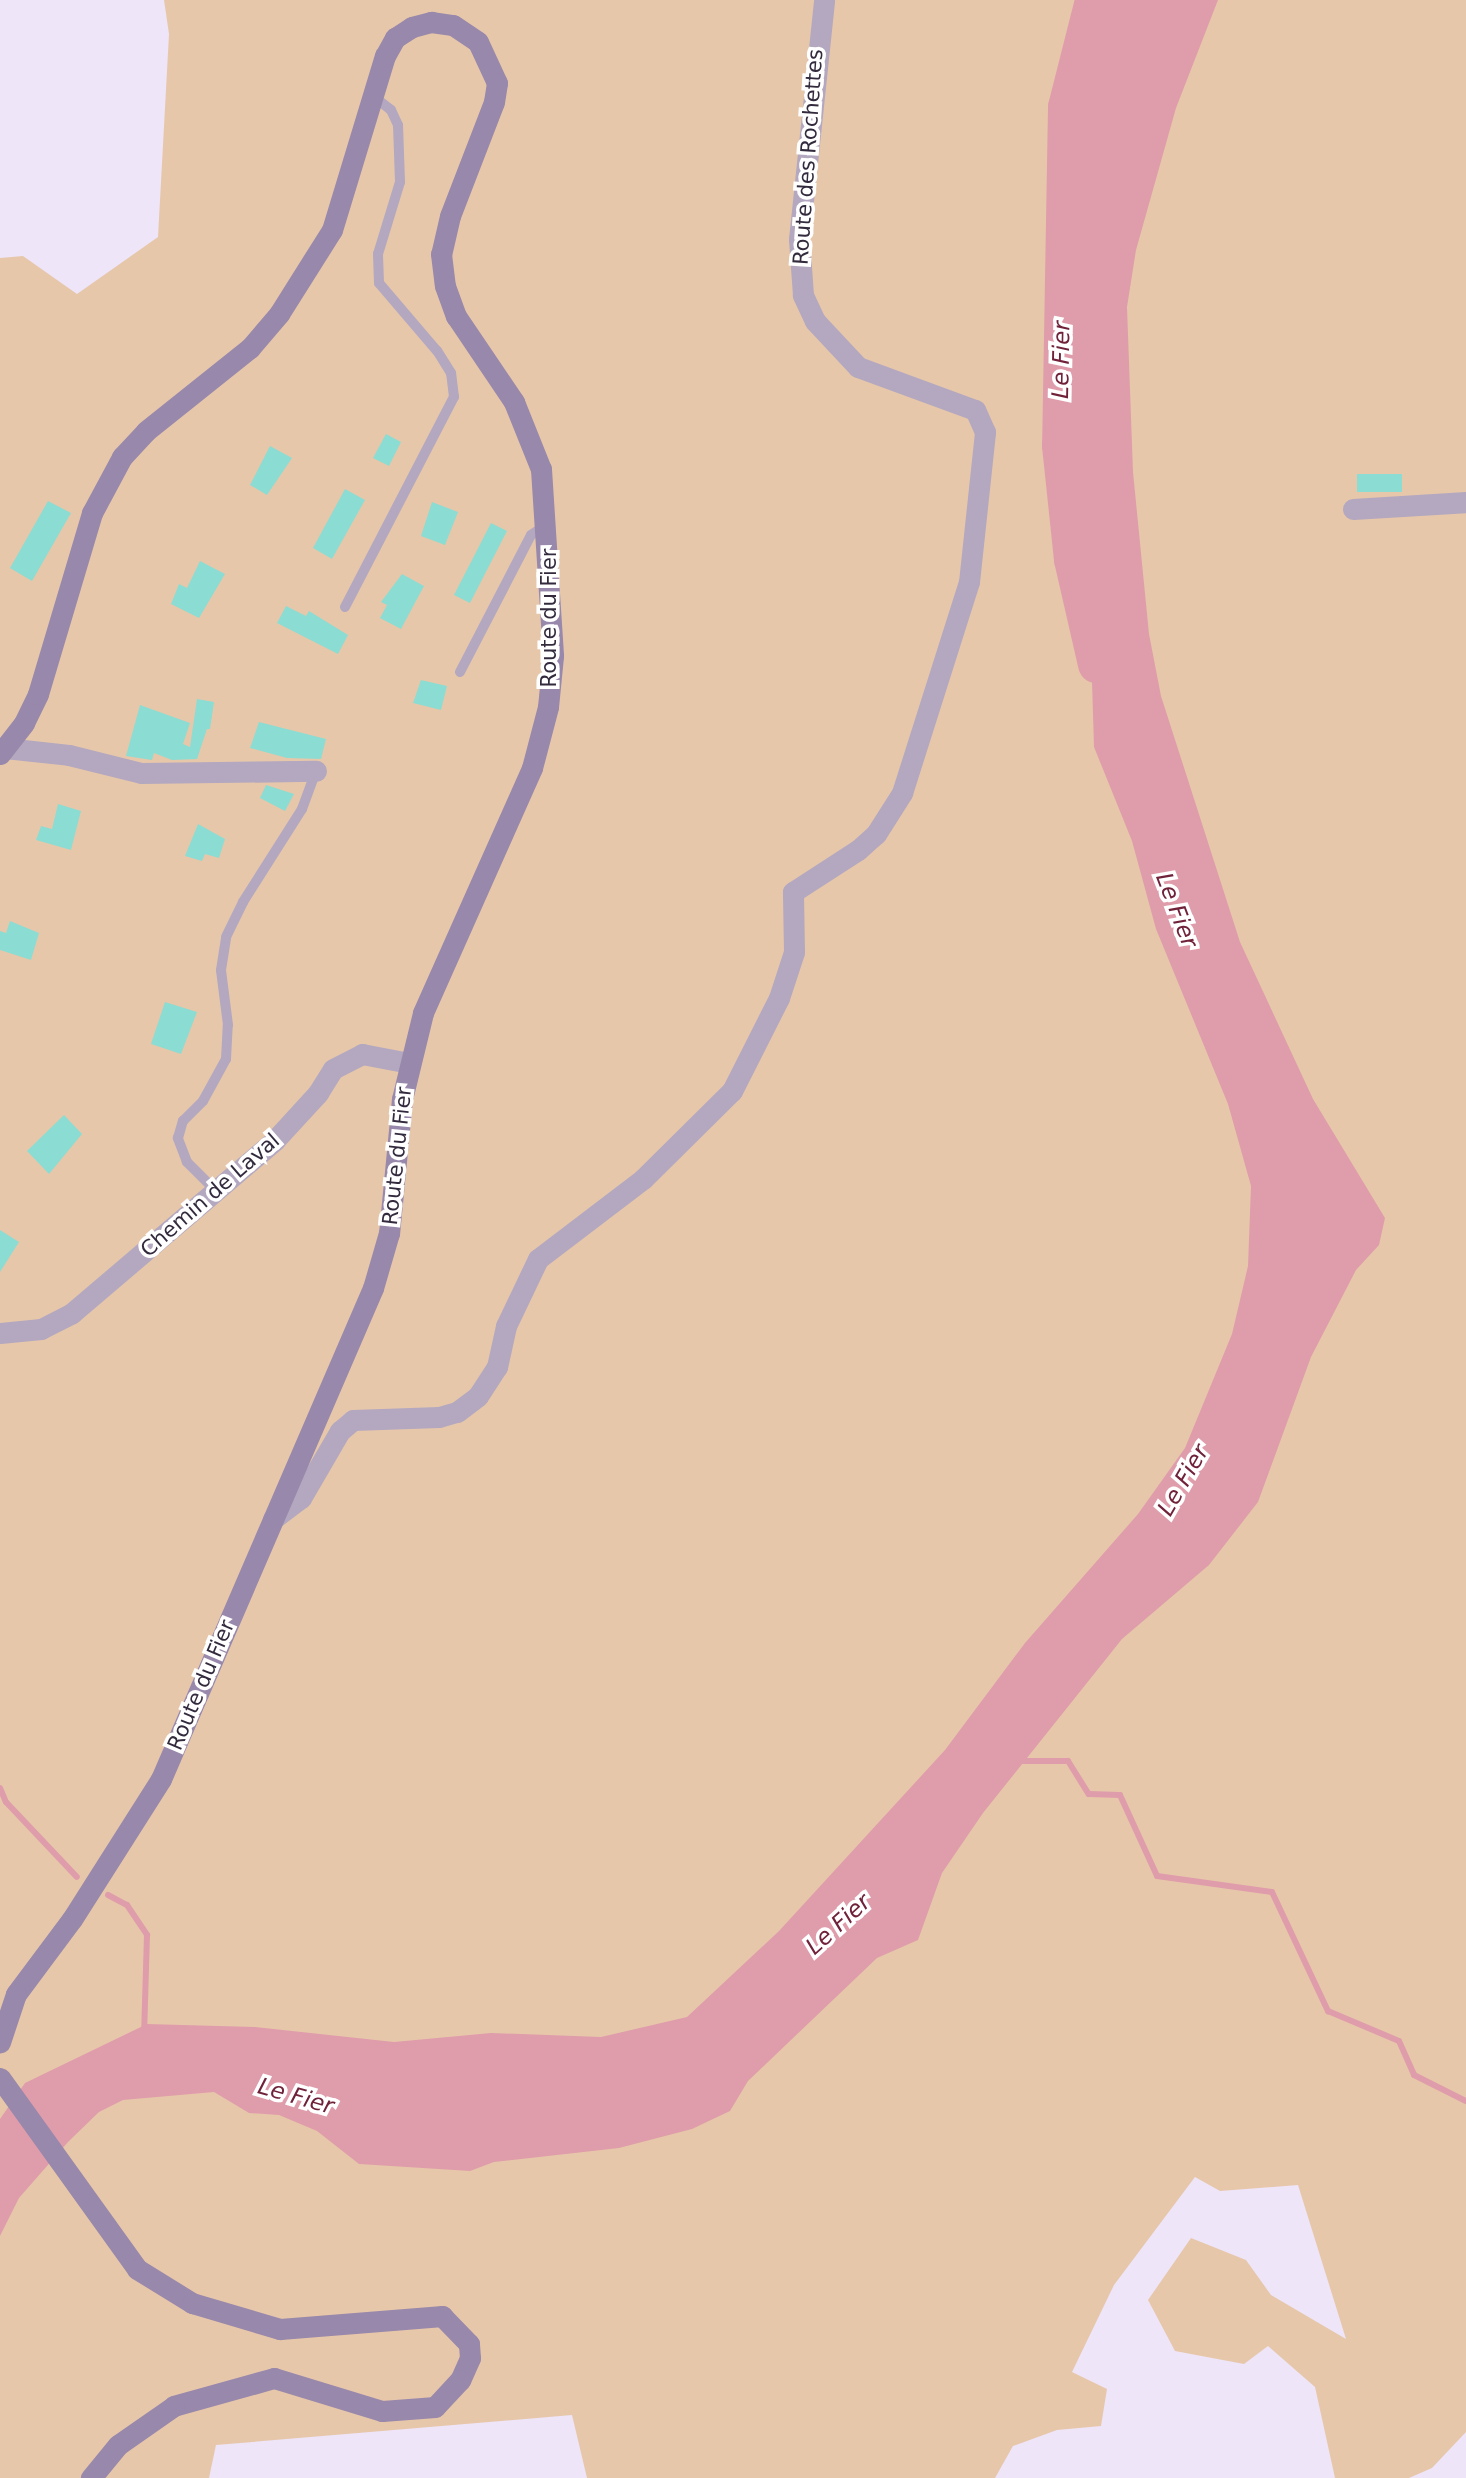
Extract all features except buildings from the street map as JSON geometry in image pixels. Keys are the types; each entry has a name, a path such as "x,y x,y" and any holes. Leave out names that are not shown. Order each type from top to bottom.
{"main road":[{"name":"Route du Fier","path":"0,2042 16,1994 72,1919 161,1779 373,1288 389,1233 409,1063 423,1013 540,743 554,656 547,525 541,469 528,431 456,316 445,286 441,254 450,216 494,102 497,83 491,64 478,42 453,25 431,22 412,27 395,38 372,95 332,230 279,314 250,348 146,431 110,477 92,513 38,694 3,751"},
{"path":"0,2080 137,2269 192,2303 280,2329 442,2316 469,2344 470,2358 460,2380 435,2407 382,2411 274,2378 202,2395 174,2406 118,2445 91,2478"}],"street":[{"name":"Route des Rochettes","path":"273,1519 301,1498 340,1431 352,1420 439,1417 457,1412 478,1396 497,1367 506,1326 538,1259 643,1179 732,1091 779,998 794,952 793,892 858,850 876,834 902,793 969,582 983,420 975,410 858,367 815,321 803,295 799,239 824,0"},
{"path":"1353,509 1466,502"},
{"path":"3,751 69,755 141,773 316,771"},
{"name":"Chemin de Laval","path":"0,1333 54,1325 195,1212 215,1191 275,1140 318,1093 333,1069 362,1054 409,1063"}],"lane":[{"path":"345,607 454,397 451,373 437,351 379,282 378,254 400,182 398,125 391,110 372,95"},
{"path":"460,672 531,535 547,525"},
{"path":"215,1191 187,1162 178,1138 183,1121 203,1101 226,1059 228,1025 221,970 226,937 243,902 302,809 316,771"}],"shaded area":[{"path":"164,0 1466,0 1466,2432 1432,2468 1409,2478 1335,2478 1315,2387 1268,2346 1244,2364 1175,2351 1148,2300 1191,2238 1246,2260 1271,2295 1346,2339 1298,2185 1220,2191 1195,2177 1114,2285 1072,2372 1107,2389 1101,2426 1057,2430 1013,2446 995,2478 587,2478 572,2415 216,2445 209,2478 0,2478 0,258 23,256 77,294 158,237 169,34"}],"water":[{"path":"1089,0 1218,0 1176,108 1136,250 1127,307 1133,472 1149,634 1161,696 1240,942 1313,1099 1385,1218 1379,1245 1356,1270 1311,1357 1258,1502 1209,1565 1122,1639 983,1813 942,1873 918,1940 877,1958 748,2081 730,2111 692,2129 619,2148 494,2162 470,2171 359,2164 317,2131 279,2115 249,2113 214,2092 123,2100 99,2112 68,2142 19,2198 0,2236 0,2119 25,2083 147,2024 255,2027 394,2042 491,2033 601,2037 687,2017 779,1931 945,1750 1025,1643 1138,1514 1185,1448 1232,1334 1248,1266 1251,1186 1228,1104 1156,929 1132,841 1094,747 1091,649 1074,559 1062,444 1072,303 1068,106"}],"waterway":[{"name":"Le Fier","path":"1093,0 1066,107 1060,445 1072,559 1096,664"},
{"path":"1019,1761 1068,1761 1089,1794 1120,1795 1157,1876 1272,1892 1328,2011 1399,2041 1414,2075 1466,2101"},
{"path":"0,1788 6,1802 77,1877"},
{"path":"108,1895 127,1905 147,1935 144,2034"}]}
